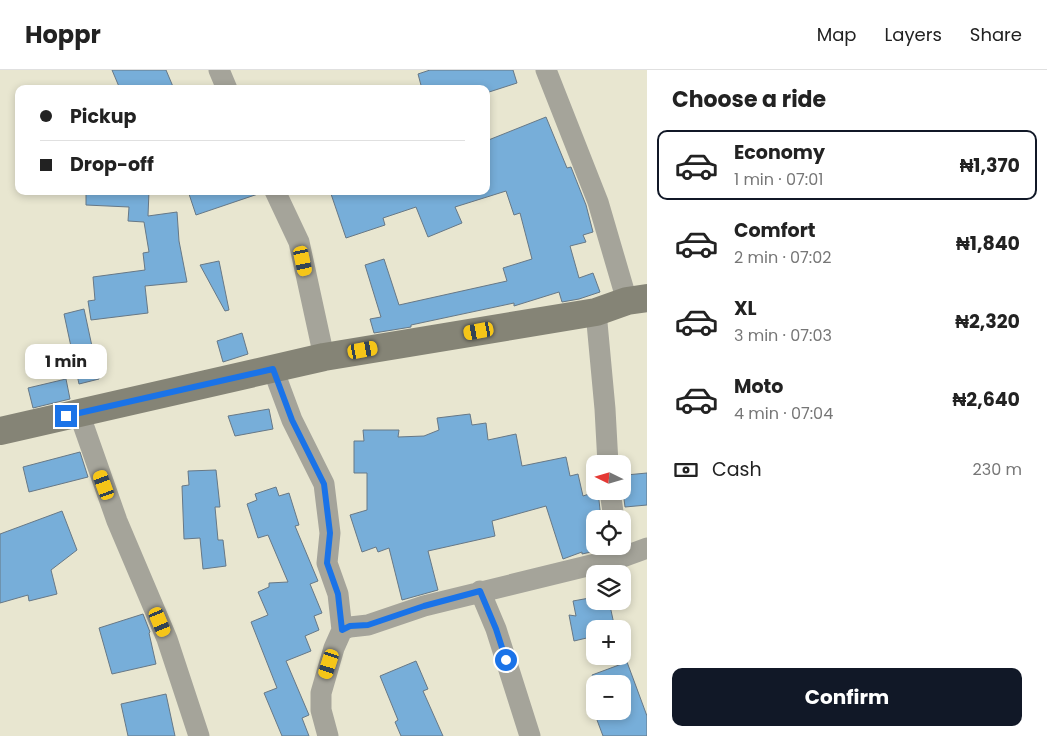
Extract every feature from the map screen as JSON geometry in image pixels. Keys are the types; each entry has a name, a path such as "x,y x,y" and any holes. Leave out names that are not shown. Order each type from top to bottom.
{"street":[{"path":"219,70 225,85"},
{"path":"0,431 324,357 596,312 637,299 546,70"},
{"path":"277,195 299,242 324,357"},
{"path":"596,312 608,455"},
{"path":"273,369 292,420 324,484 330,533 327,563 338,594 342,630 334,648 321,693 322,710 328,736"},
{"path":"79,413 117,521 167,639 199,736"},
{"path":"631,550 647,548"},
{"path":"342,630 350,626 368,625 424,606 608,555"},
{"path":"480,591 496,629 530,736"}],"building":[{"path":"112,70 166,70 172,85 118,85"},
{"path":"430,70 513,70 517,83 490,92 490,85 421,85 418,74"},
{"path":"546,117 567,168 571,167 586,205 593,232 583,235 586,242 570,246 579,278 593,273 600,292 562,302 559,292 514,306 514,303 411,325 411,327 374,333 370,319 381,317 365,265 384,259 399,305 507,281 503,268 532,259 520,213 514,215 506,191 455,207 462,223 428,237 416,207 383,218 385,225 346,238 331,195 490,195 490,139"},
{"path":"86,195 149,195 148,216 177,212 179,241 187,282 145,286 148,313 91,320 88,301 95,300 93,277 145,270 143,253 149,252 144,222 128,221 129,207 86,205"},
{"path":"189,195 255,195 196,215"},
{"path":"219,261 229,310 225,311 200,265"},
{"path":"84,309 99,379 79,384 64,314"},
{"path":"242,333 248,354 223,362 217,341"},
{"path":"66,379 70,399 33,408 28,388"},
{"path":"269,409 273,429 235,436 228,416"},
{"path":"470,414 472,425 486,423 488,440 516,434 522,466 566,457 570,476 578,474 583,496 586,495 586,500 599,500 600,510 586,510 586,553 582,554 582,552 563,559 546,506 492,521 495,536 428,551 438,590 402,600 389,548 378,552 376,547 362,552 350,515 367,510 367,473 354,473 354,441 364,441 363,430 399,430 398,437 424,436 439,430 437,418"},
{"path":"80,452 88,477 29,492 23,467"},
{"path":"216,470 220,507 215,507 218,540 223,540 226,566 203,569 200,538 184,539 182,486 189,485 188,471"},
{"path":"647,473 647,505 625,507 624,500 631,500 631,475"},
{"path":"276,487 279,496 289,493 299,525 295,526 318,581 310,584 322,613 314,616 319,630 305,636 311,651 286,661 309,715 302,718 309,736 282,736 264,693 277,688 251,622 268,615 258,592 269,587 269,583 288,582 268,535 258,538 247,504 257,500 255,494"},
{"path":"62,511 77,550 51,570 57,594 29,601 28,595 0,603 0,534"},
{"path":"586,599 586,610 611,610 613,620 586,620 586,638 574,641 569,615 576,616 573,601"},
{"path":"143,614 150,632 156,664 112,674 99,628"},
{"path":"416,661 428,689 423,691 443,736 401,736 395,722 398,720 380,676"},
{"path":"619,665 628,665 647,716 647,736 603,736 597,720 631,720 631,675 592,675"},
{"path":"166,694 175,736 128,736 121,704"}],"route":[{"path":"66,416 273,369 292,420 324,484 330,533 327,563 338,594 342,630 350,626 360,627 368,625 424,606 480,591 496,629 506,660"}]}
